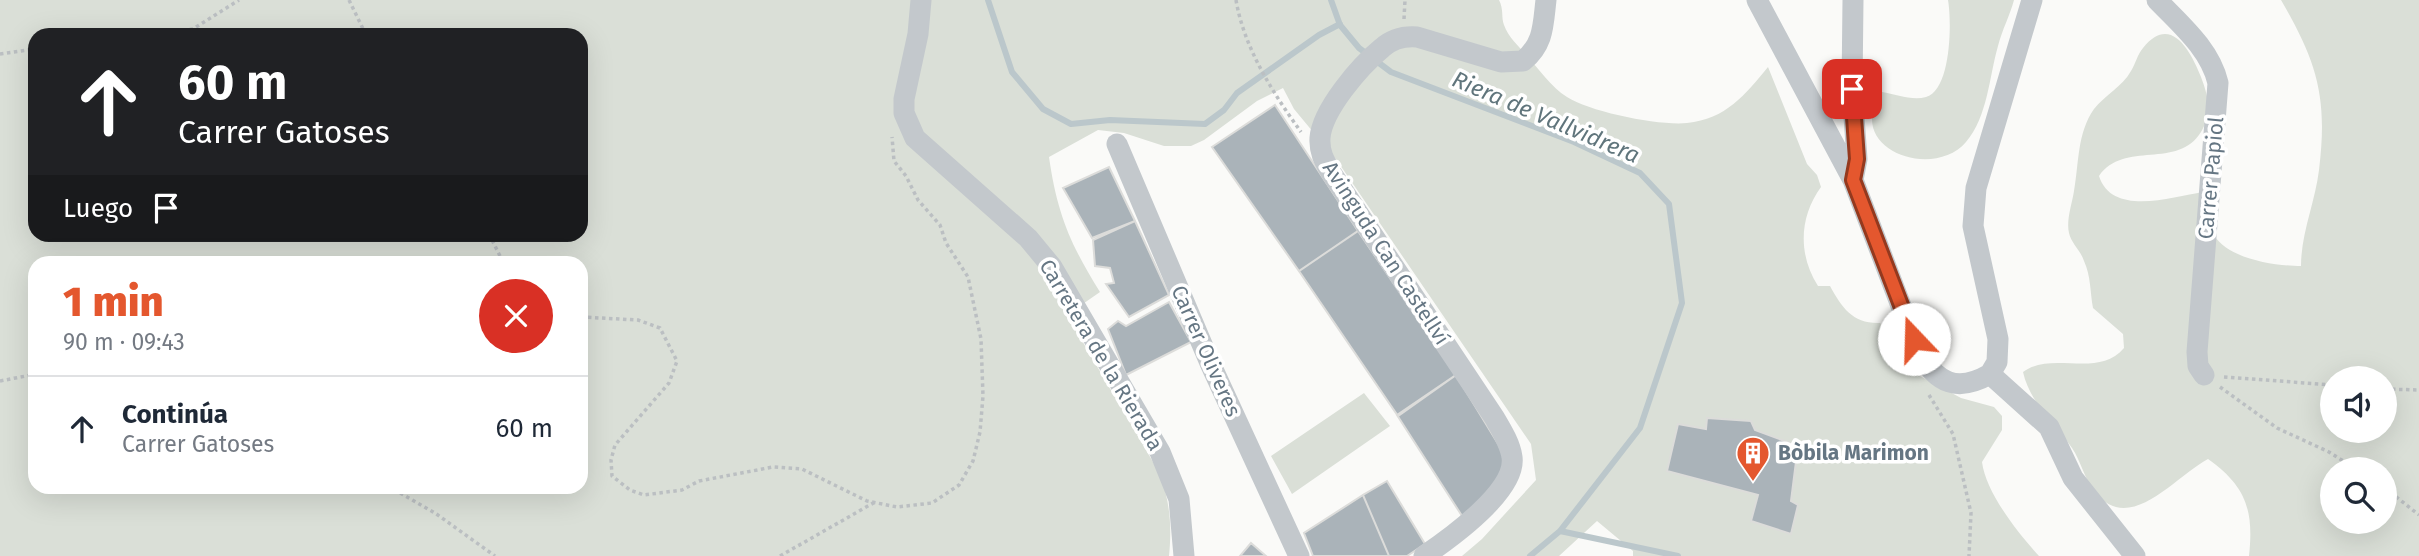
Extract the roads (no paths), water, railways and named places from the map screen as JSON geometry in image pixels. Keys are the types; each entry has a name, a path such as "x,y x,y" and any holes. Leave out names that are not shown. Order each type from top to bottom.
{"street":[{"name":"Carretera de la Rierada","path":"921,0 918,34 905,89 904,113 915,138 1028,238 1052,267 1160,452 1179,499 1184,556"},
{"name":"Avinguda Can Castellví","path":"1424,556 1461,529 1499,492 1509,473 1512,455 1494,417 1321,154 1324,121 1331,107 1381,48 1405,36 1418,37 1501,62 1523,61 1538,46 1542,37 1546,0"},
{"path":"1757,0 1853,180 1919,353 1929,368 1943,380 1955,385 1979,381 1990,374 1997,362 1998,339 1973,226 1972,206 2032,0"},
{"path":"1853,0 1852,89 1857,159 1853,180"},
{"name":"Carrer Papiol","path":"2157,0 2202,49 2214,66 2218,83 2197,352 2198,366 2204,375"},
{"name":"Carrer Oliveres","path":"1117,144 1210,363 1299,556"},
{"path":"1990,374 2049,427 2073,478 2135,556"}],"waterway":[{"path":"988,0 1012,72 1043,109 1071,124 1110,120 1205,124 1224,110 1237,93 1319,35 1340,24"},
{"name":"Riera de Vallvidrera","path":"1331,0 1340,25 1359,48 1391,72 1574,142 1640,173 1669,204 1682,303 1640,428 1560,531 1530,556"},
{"path":"1560,531 1678,556"}],"place":[{"name":"Bòbila Marimon","path":"1753,483"}]}
